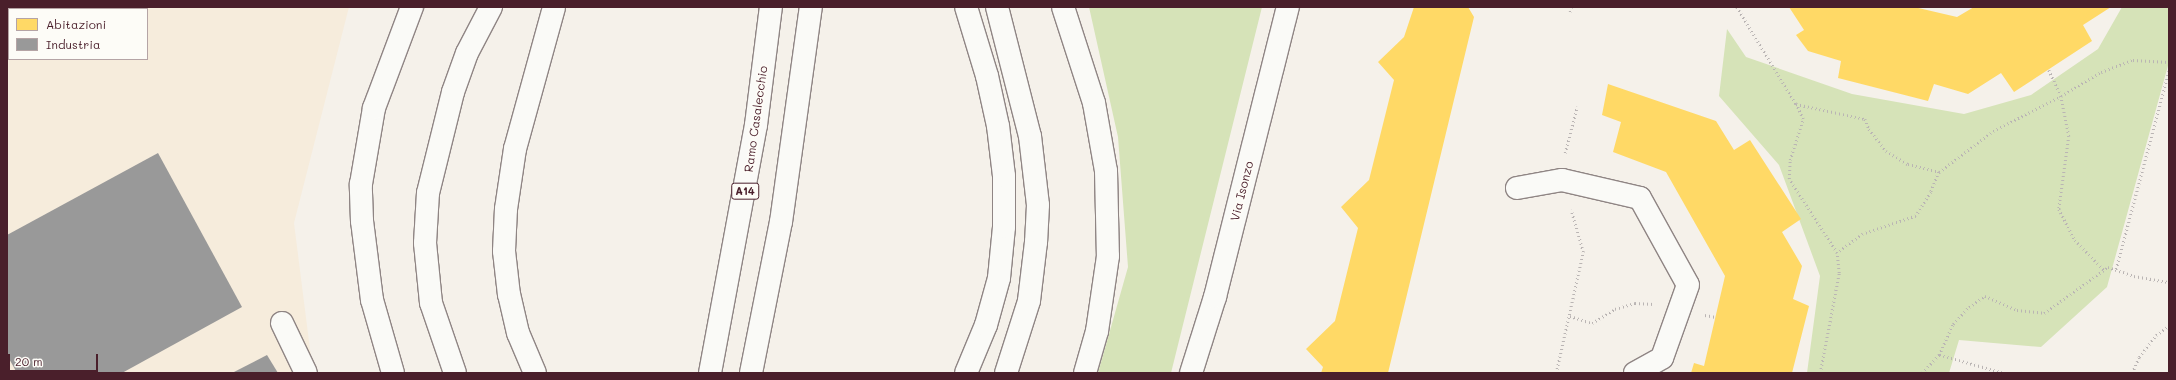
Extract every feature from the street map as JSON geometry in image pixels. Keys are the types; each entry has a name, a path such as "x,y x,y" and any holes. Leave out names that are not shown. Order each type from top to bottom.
{"main road":[{"path":"393,373 372,300 362,221 361,184 374,108 412,7"},
{"path":"455,373 431,303 425,243 428,193 453,92 467,53 491,7"},
{"path":"535,373 518,333 509,295 504,251 506,208 515,149 554,7"},
{"name":"Ramo Casalecchio","path":"710,373 756,125 772,7"},
{"path":"751,373 781,222 811,7"},
{"path":"966,7 987,76 998,126 1004,198 998,278 986,325 966,373"},
{"path":"997,7 1030,136 1038,205 1036,242 1029,301 1006,373"},
{"path":"1063,7 1094,103 1106,171 1108,256 1097,331 1085,373"},
{"name":"Via Isonzo","path":"1192,373 1215,297 1288,7"},
{"path":"1517,188 1562,180 1640,198 1688,285 1662,358 1635,373"},
{"path":"282,323 306,373"}],"path":[{"path":"1570,12 1571,7"},
{"path":"1737,7 1796,104 1803,119 1790,160 1789,179 1836,253 1839,273 1820,373"},
{"path":"1836,253 1863,234 1916,216 1932,192 1939,172 1993,131 2061,96 2101,72 2133,60 2169,62"},
{"path":"2049,70 2061,96 2069,136 2059,209 2075,240 2104,270"},
{"path":"2116,269 2169,70"},
{"path":"1796,104 1865,119 1886,150 1908,164 1939,172"},
{"path":"1556,373 1570,316 1583,252 1560,172 1577,107"},
{"path":"1922,373 1939,355 1953,324 1968,307 1985,296 2017,310 2044,313 2108,267 2134,276 2169,282"},
{"path":"1570,316 1592,323 1615,309 1635,303 1661,304 1716,317"},
{"path":"2132,373 2139,357 2156,335 2169,326"},
{"path":"1939,355 2002,373"}],"shaded area":[{"path":"7,7 349,7 294,223 313,373 7,373"}],"green space":[{"path":"1089,7 1262,7 1171,373 1098,373 1128,267 1118,137"},
{"path":"2122,7 2169,7 2169,62 2107,287 2041,347 1959,340 1949,373 1807,373 1820,276 1779,165 1719,96 1727,29 1746,57 1852,94 1964,114 2031,95 2098,49"}],"building: Abitazioni":[{"path":"1414,7 1468,7 1474,17 1388,373 1321,373 1323,367 1306,349 1335,321 1358,228 1341,207 1369,180 1394,80 1378,62 1404,37"},
{"path":"1789,7 1914,7 1957,17 1974,7 2111,7 2083,25 2092,41 2014,92 2001,73 1968,94 1934,84 1928,101 1838,78 1841,61 1808,51 1796,35 1804,30"},
{"path":"1608,84 1716,121 1734,150 1750,140 1801,219 1782,232 1802,266 1793,299 1809,306 1792,373 1691,373 1694,363 1704,366 1725,276 1666,172 1613,152 1621,122 1602,115"}],"building: Industria":[{"path":"158,153 242,307 122,373 17,373 7,355 7,235"},
{"path":"267,355 278,373 232,373"}]}
